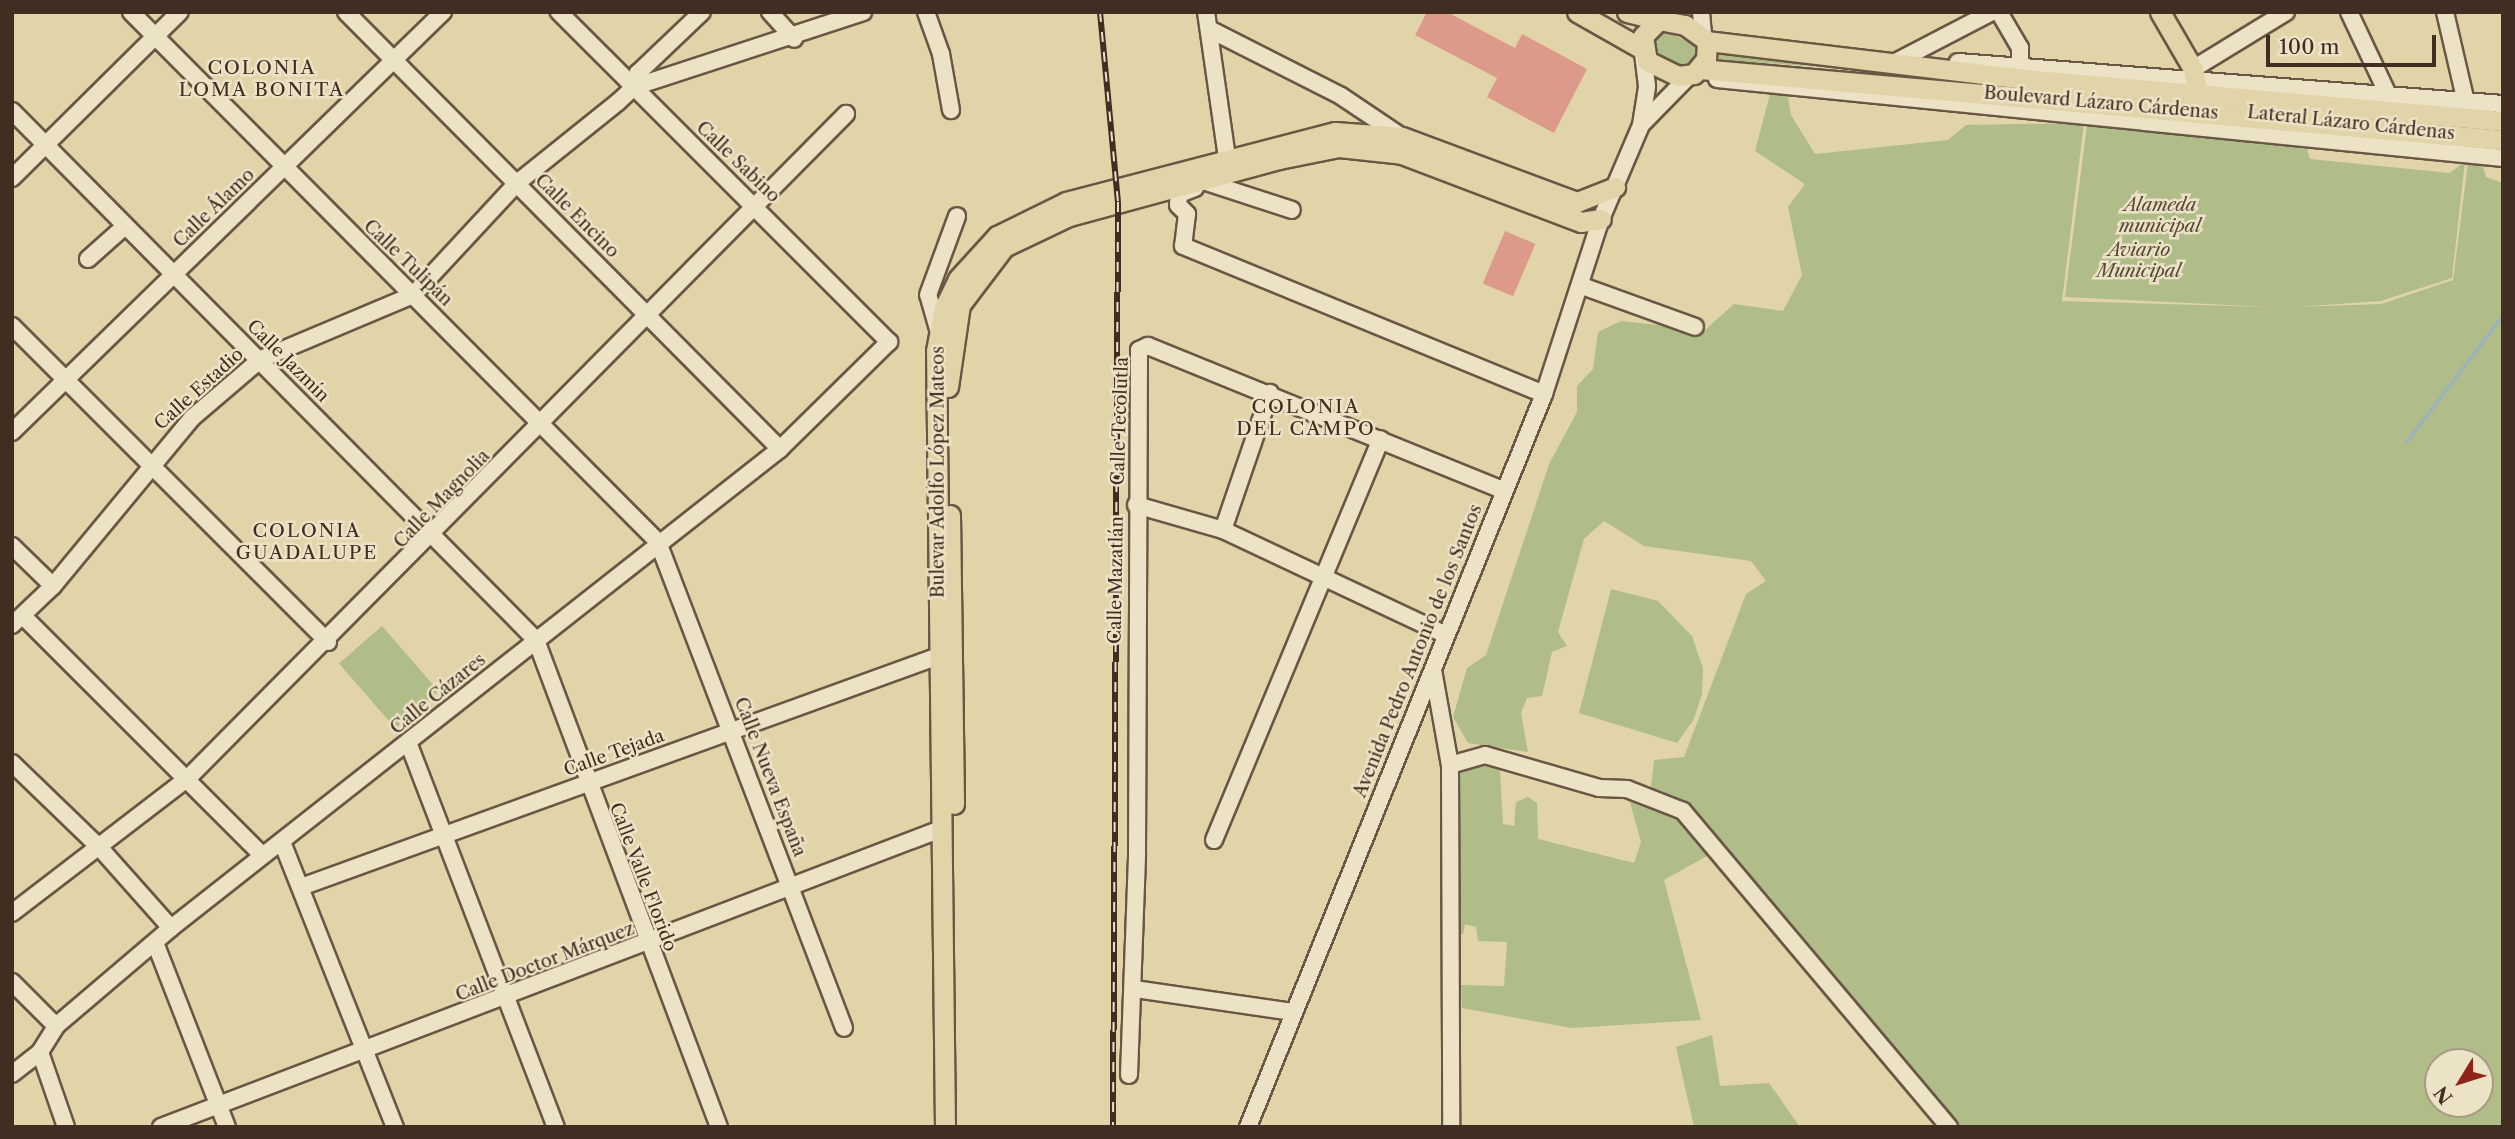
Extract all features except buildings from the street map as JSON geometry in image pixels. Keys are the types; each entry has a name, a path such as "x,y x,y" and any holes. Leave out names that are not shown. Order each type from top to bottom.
{"main road":[{"path":"1577,12 1643,52 1664,72 1694,74 1704,35 1664,17 1627,12"},
{"path":"2160,12 2195,80 2203,112"},
{"path":"1643,52 1646,30 1664,17"},
{"name":"Boulevard Lázaro Cárdenas","path":"1704,35 1888,66 2203,112 2390,112 2503,121"},
{"name":"Boulevard Lázaro Cárdenas","path":"1694,74 1888,66 2035,80 2195,80 2390,112 2503,140"},
{"name":"Bulevar Adolfo López Mateos","path":"957,1127 938,329 958,279 975,254 1019,222 1066,202 1335,132 1402,137 1577,202 1615,187"},
{"name":"Bulevar Adolfo López Mateos","path":"945,1127 941,829 946,652 948,388 960,305 987,265 1026,233 1092,209 1339,147 1402,154 1581,222 1601,219"}],"street":[{"name":"Calle Tulipán","path":"131,12 658,542"},
{"path":"12,178 180,12"},
{"name":"Calle Encino","path":"346,12 780,449"},
{"name":"Calle Álamo","path":"12,432 443,12"},
{"name":"Calle Sabino","path":"559,12 757,206 889,342"},
{"path":"634,87 638,74 702,12"},
{"path":"770,12 794,39"},
{"path":"634,87 794,39 863,12"},
{"path":"926,12 942,54 951,110"},
{"path":"1206,12 1227,158"},
{"path":"1701,12 1704,35"},
{"path":"1888,66 1993,12"},
{"path":"1999,12 2020,48 2020,67"},
{"path":"1888,66 2020,67 2195,80 2286,12"},
{"path":"2349,12 2390,112"},
{"path":"2445,12 2466,102"},
{"path":"1209,29 1341,96 1402,137"},
{"path":"1641,125 1647,86 1643,52"},
{"path":"1641,125 1694,74"},
{"name":"Lateral Lázaro Cárdenas","path":"1694,74 2503,158"},
{"name":"Calle Estadio","path":"19,622 53,586 147,466 192,418 261,359 413,295 517,183 634,87"},
{"name":"Lateral Lázaro Cárdenas","path":"2390,112 2466,102 2503,104"},
{"name":"Calle Jazmín","path":"12,111 173,275 261,359 536,640"},
{"name":"Calle Magnolia","path":"12,912 100,848 188,778 328,642 846,114"},
{"name":"Avenida Pedro Antonio de los Santos","path":"1248,1127 1433,670 1444,634 1544,394 1582,286 1601,219 1641,125"},
{"path":"1292,210 1209,181 1179,194 1178,205 1187,214 1183,246 1544,394"},
{"path":"938,329 928,296 957,216"},
{"path":"89,259 125,226"},
{"path":"1582,286 1695,327"},
{"path":"12,326 147,466 328,642"},
{"name":"Calle Cázares","path":"12,1074 40,1052 56,1026 156,946 171,928 658,542 780,449 889,342"},
{"name":"Calle Tecolutla","path":"1136,505 1139,351 1148,346 1270,393 1503,490"},
{"path":"1223,530 1270,393"},
{"path":"1214,840 1325,580 1381,439"},
{"name":"Calle Mazatlán","path":"1129,1075 1135,989 1136,505 1223,530 1444,634"},
{"name":"Calle Nueva España","path":"658,542 844,1028"},
{"path":"12,546 53,586"},
{"path":"19,622 188,778 262,855"},
{"name":"Calle Valle Florido","path":"536,640 586,783 719,1127"},
{"name":"Calle Tejada","path":"301,887 946,652"},
{"path":"1433,670 1450,765 1451,1127"},
{"path":"408,742 556,1127"},
{"path":"1450,765 1485,755 1599,788 1627,789 1684,811 1949,1127"},
{"path":"12,763 100,848 171,928"},
{"name":"Calle Doctor Márquez","path":"161,1127 792,889 941,829"},
{"path":"282,842 395,1127"},
{"path":"156,946 227,1127"},
{"path":"12,982 56,1026"},
{"path":"1135,989 1293,1012"},
{"path":"40,1052 66,1127"}],"green space":[{"path":"1661,29 1701,48 1689,69 1654,55 1649,39"},
{"path":"1719,48 1749,56 1876,70 1748,62 1718,65"},
{"path":"1787,92 1791,115 1815,154 1948,140 1966,125 2084,123 2062,301 2269,307 2065,297 2087,125 2282,142 2306,146 2310,159 2450,173 2465,161 2452,278 2381,301 2296,307 2381,304 2453,280 2468,162 2482,163 2486,177 2503,183 2503,1127 1951,1127 1716,851 1664,880 1701,1020 1572,1028 1462,1008 1461,985 1504,986 1507,942 1478,941 1476,927 1465,924 1463,934 1456,934 1454,824 1460,763 1484,759 1500,770 1503,824 1514,826 1516,802 1528,797 1537,803 1538,839 1634,863 1641,842 1629,799 1651,787 1654,760 1684,757 1746,594 1766,581 1751,561 1644,546 1604,521 1584,539 1558,632 1567,646 1552,652 1542,696 1527,698 1521,713 1528,752 1468,743 1453,717 1467,668 1486,655 1549,464 1577,412 1577,386 1593,369 1598,332 1621,321 1705,330 1734,304 1783,311 1802,275 1788,207 1805,184 1755,151 1770,94"},
{"path":"1611,589 1658,601 1692,636 1703,668 1702,694 1694,719 1677,743 1579,713"},
{"path":"382,626 438,691 395,728 339,663"},
{"path":"1712,1035 1720,1086 1769,1083 1800,1127 1694,1127 1676,1047"}],"waterway":[{"path":"2407,442 2503,316"}],"railway":[{"path":"1100,12 1118,202 1113,1127"}],"district":[{"name":"COLONIA LOMA BONITA","path":"262,79"},
{"name":"COLONIA DEL CAMPO","path":"1306,418"},
{"name":"COLONIA GUADALUPE","path":"307,542"}],"park label":[{"name":"Alameda municipal","path":"2160,216"},
{"name":"Aviario Municipal","path":"2139,261"}]}
